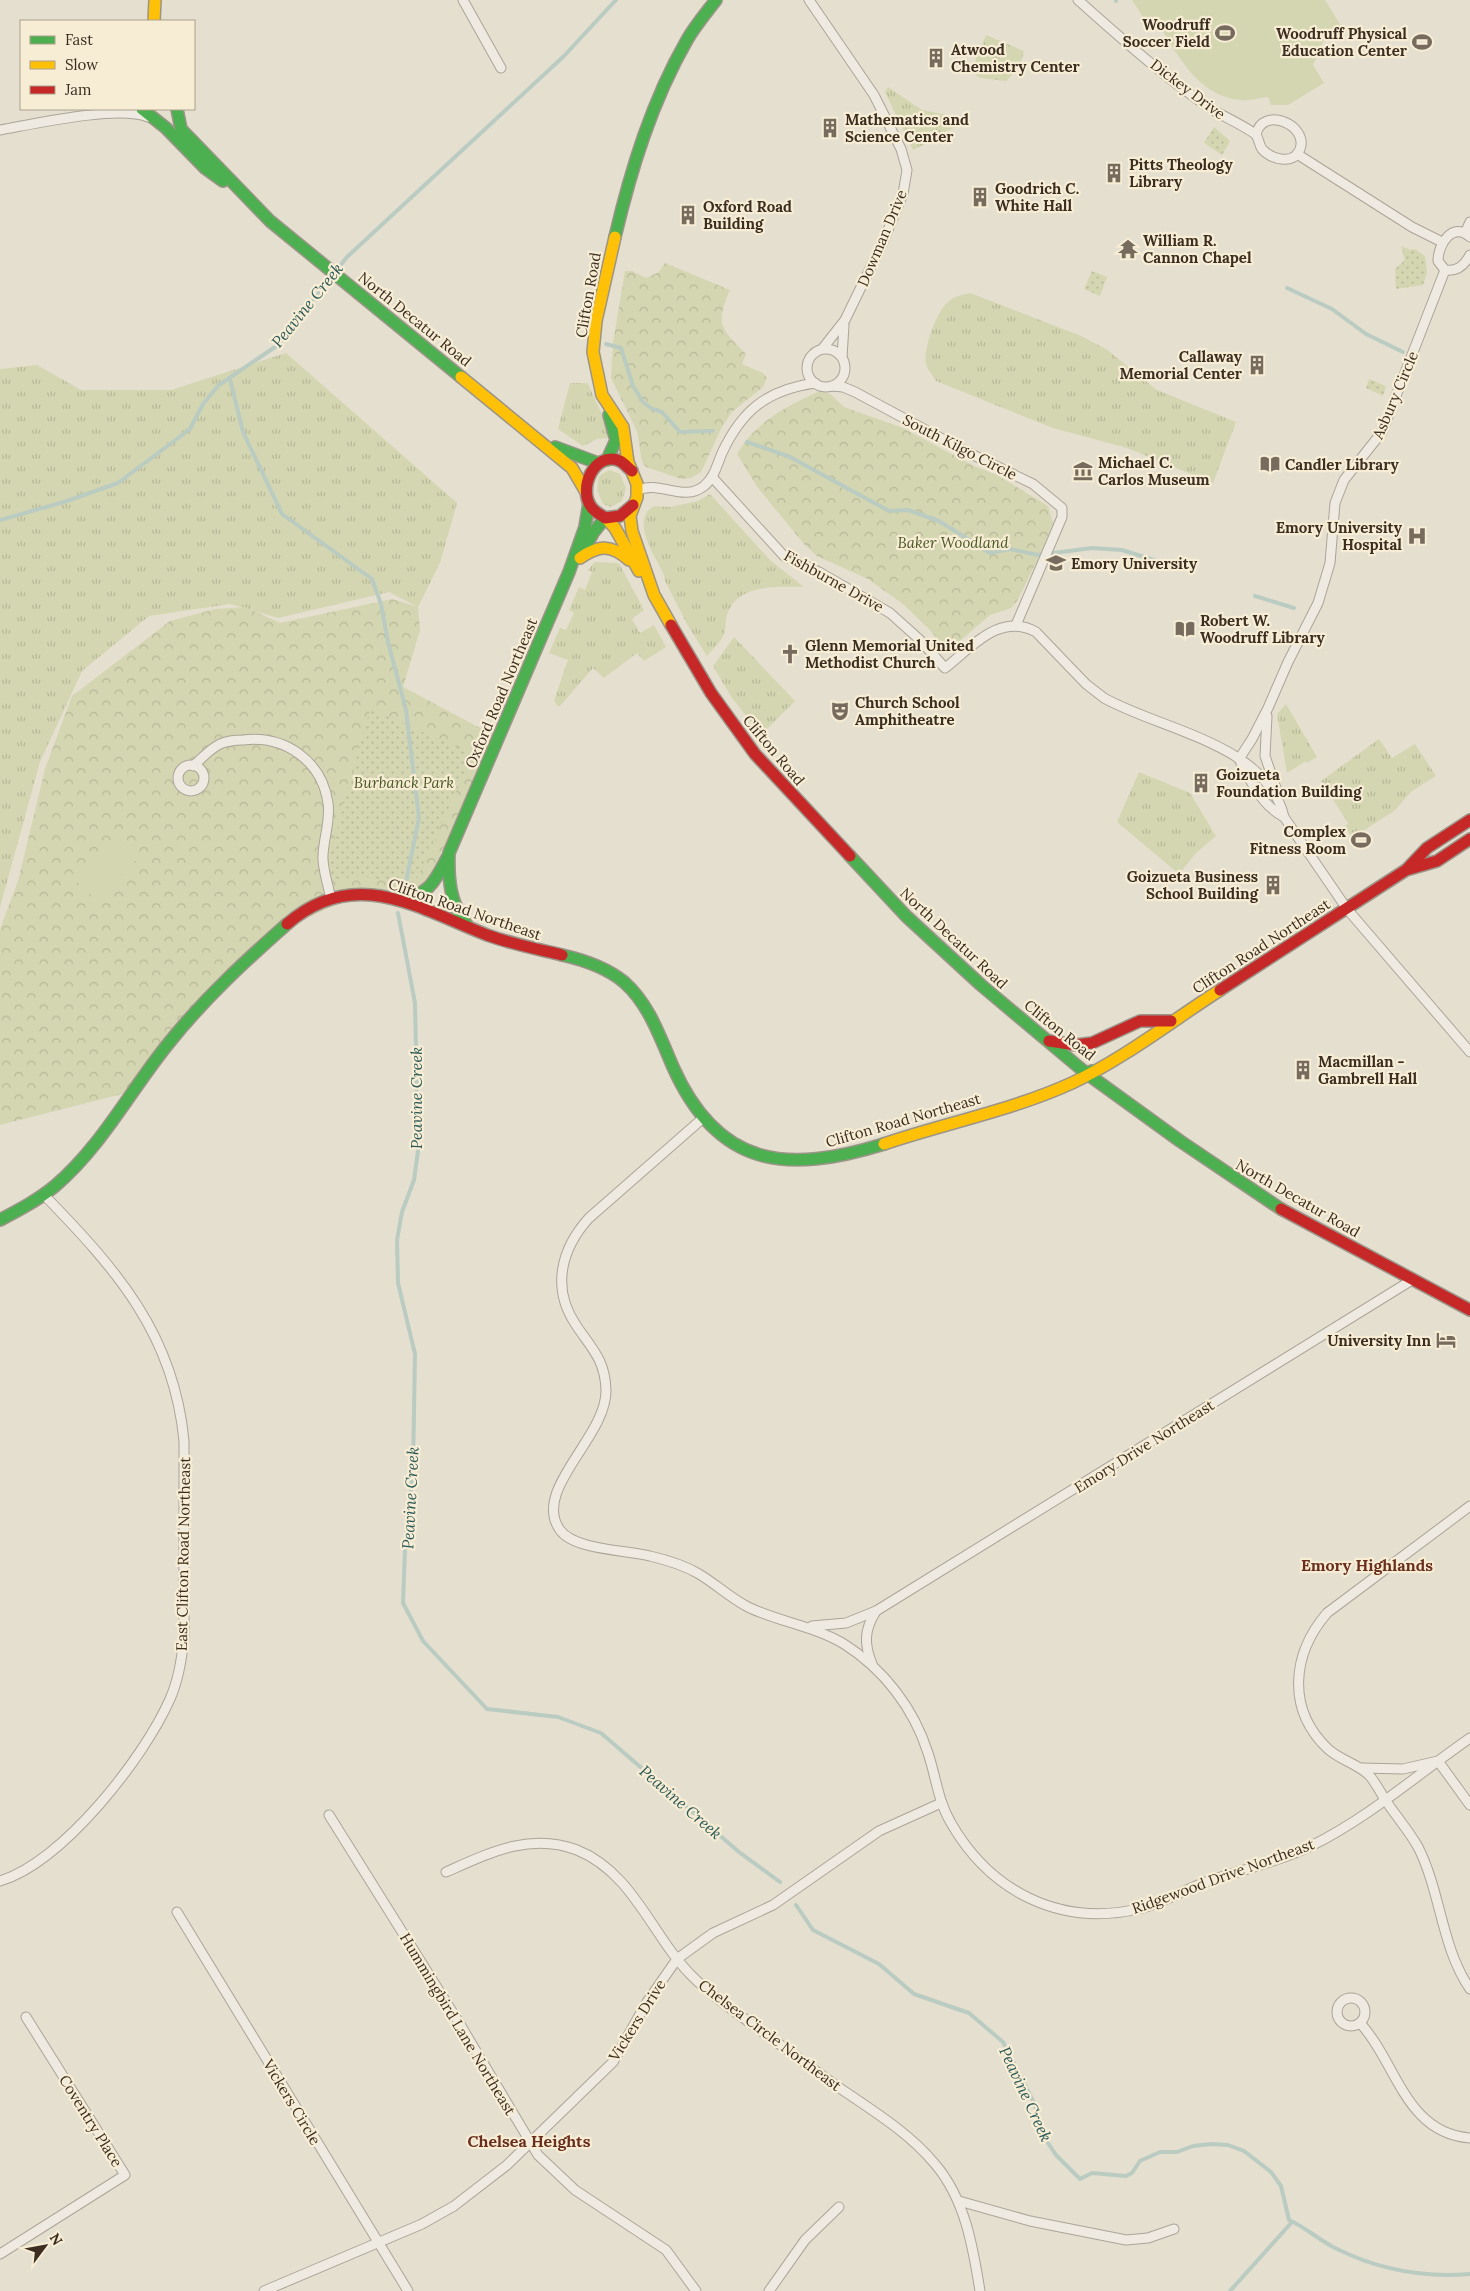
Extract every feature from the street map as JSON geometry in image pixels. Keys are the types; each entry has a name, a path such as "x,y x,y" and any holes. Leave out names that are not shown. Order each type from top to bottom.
{"main road":[{"path":"155,0 155,20"},
{"name":"Clifton Road","path":"637,491 623,427 602,395 594,363 596,321 621,207 636,157 655,106 687,40 716,0"},
{"name":"North Decatur Road","path":"143,110 167,129 190,157 204,169 232,186"},
{"name":"North Decatur Road","path":"153,119 167,119 176,110"},
{"name":"North Decatur Road","path":"177,110 179,124 187,136 232,186 270,221 572,468 588,498"},
{"path":"602,395 616,440 603,461 588,476 588,498 596,513 606,518 615,528 654,595"},
{"name":"North Decatur Road","path":"535,436 564,452 603,461"},
{"path":"603,461 619,461 631,469"},
{"path":"637,491 630,516 632,531 654,595"},
{"name":"Oxford Road Northeast","path":"396,900 408,899 425,893 430,888 449,854 569,572 585,527 588,498"},
{"path":"606,518 620,516 633,505"},
{"name":"Oxford Road Northeast","path":"569,572 580,558 593,533 606,518"},
{"path":"580,558 606,545 614,548 638,568"},
{"name":"Clifton Road","path":"654,595 723,711 755,754 873,882"},
{"path":"1347,909 1406,870 1427,848 1470,820"},
{"path":"1406,870 1437,861 1470,839"},
{"name":"Oxford Road Northeast","path":"449,854 449,884 452,898 460,918 467,925"},
{"name":"North Decatur Road","path":"873,882 932,941 996,998 1087,1074 1214,1166 1271,1204 1470,1310"},
{"name":"Clifton Road Northeast","path":"0,1220 45,1196 89,1154 150,1066 195,1012 296,916 314,904 331,898 359,894 396,900 467,925 503,941 589,962 609,972 624,983 646,1009 685,1094 702,1119 725,1138 754,1153 773,1159 808,1161 871,1147 1037,1097 1087,1074"},
{"name":"Clifton Road Northeast","path":"1108,1061 1347,909"},
{"name":"Clifton Road","path":"1087,1074 1213,995"},
{"path":"1048,1041 1076,1045 1092,1043 1140,1021 1172,1021"}],"street":[{"path":"463,0 501,68"},
{"name":"Dowman Drive","path":"809,0 874,95 901,149 907,170 904,194 845,320 823,348 814,353 807,362 807,373 815,383"},
{"name":"Dickey Drive","path":"1078,0 1192,95 1256,136 1262,148 1276,159 1288,159 1297,154"},
{"path":"0,130 82,116 102,110"},
{"path":"82,116 137,114 153,119"},
{"path":"1256,136 1259,126 1265,121 1281,120 1292,126 1300,136 1300,148 1297,154 1412,227 1442,242"},
{"path":"1470,222 1467,235 1453,232 1442,242 1438,261 1445,270 1452,271 1462,266 1470,255"},
{"name":"Asbury Circle","path":"1239,759 1268,708 1280,678 1323,591 1330,563 1335,503 1344,480 1379,437 1445,270"},
{"name":"Dowman Drive","path":"844,375 845,364 842,357 845,320"},
{"path":"823,348 834,350 842,357"},
{"path":"637,491 651,487 685,494 703,487 712,477 732,432 752,409 791,388 815,383 825,387 832,386 840,382 844,375"},
{"name":"South Kilgo Circle","path":"844,375 846,382 855,392"},
{"name":"South Kilgo Circle","path":"832,386 843,387 855,392 965,452 1033,484 1062,513 1016,625"},
{"name":"Fishburne Drive","path":"712,477 784,556 819,572 890,613 919,639 945,668 997,628 1016,625"},
{"path":"1016,625 1036,632 1086,684 1104,698 1225,749 1264,779 1281,803 1284,818 1347,909 1470,1052"},
{"name":"Asbury Circle","path":"1268,708 1265,756 1281,803"},
{"path":"193,766 220,744 256,738 281,743 298,752 309,762 324,783 328,805 323,860 331,898"},
{"path":"1239,759 1254,787 1271,810 1284,818"},
{"name":"Ridgewood Drive Northeast","path":"702,1119 589,1218 579,1229 566,1252 560,1276 564,1301 574,1322 600,1358 606,1397 604,1409 590,1438 559,1484 555,1494 554,1517 564,1534 579,1543 630,1551 675,1563 698,1573 739,1602 766,1615 809,1628 835,1639 874,1667 904,1702 920,1730 941,1803 965,1845 997,1880 1045,1905 1083,1914 1125,1911 1148,1906 1194,1886 1292,1854 1348,1825 1470,1738"},
{"name":"East Clifton Road Northeast","path":"0,1881 28,1869 73,1833 143,1747 171,1698 180,1668 184,1637 185,1448 182,1421 172,1378 152,1329 132,1294 92,1245 45,1196"},
{"name":"Emory Drive Northeast","path":"794,1624 820,1627 834,1625 876,1611 1412,1280"},
{"path":"1470,1506 1327,1613 1309,1637 1300,1659 1299,1672 1302,1706 1309,1724 1321,1741 1336,1755 1358,1767 1373,1779 1384,1799 1421,1853 1455,1961 1470,1989"},
{"path":"874,1667 865,1639 867,1628 876,1611"},
{"path":"1358,1767 1403,1769 1438,1761 1470,1805"},
{"name":"Vickers Drive","path":"264,2291 422,2224 454,2206 484,2184 530,2143 613,2062 647,2002 677,1959 713,1933 773,1905 879,1831 941,1803"},
{"name":"Hummingbird Lane Northeast","path":"329,1815 544,2163 575,2190 666,2250 696,2291"},
{"name":"Chelsea Circle Northeast","path":"446,1872 522,1843 546,1843 575,1850 600,1862 621,1881 677,1959 693,1977 727,2006 909,2138 935,2164 959,2201 980,2291"},
{"name":"Vickers Circle","path":"177,1912 408,2291"},
{"name":"Coventry Place","path":"0,2254 125,2175 26,2017"},
{"path":"1360,2023 1372,2037 1417,2114 1440,2130 1470,2138"},
{"path":"959,2201 1030,2221 1126,2240 1148,2238 1174,2229"},
{"path":"769,2291 805,2240 839,2207"}],"green space":[{"path":"1132,0 1325,0 1343,29 1324,40 1313,65 1324,83 1288,105 1271,105 1268,97 1244,100 1226,97 1212,91 1200,82 1180,59 1156,20 1148,25"},
{"path":"986,35 1024,51 1018,68 1006,81 980,78 971,71"},
{"path":"888,87 922,110 972,120 940,134 936,139 913,150 885,92"},
{"path":"1214,127 1230,141 1222,155 1204,143"},
{"path":"1401,246 1410,250 1415,249 1425,256 1427,273 1423,285 1396,289 1395,269 1405,260"},
{"path":"665,263 730,290 722,312 723,326 731,339 746,354 742,364 763,373 767,378 763,387 732,412 722,427 701,472 691,478 681,479 646,467 642,462 637,431 611,378 613,343 625,271 632,271 646,278 659,272"},
{"path":"1092,271 1107,277 1100,296 1084,289"},
{"path":"970,293 1081,336 1106,349 1157,390 1236,422 1213,483 1127,448 1053,428 936,381 926,364 926,349 931,331 943,307 950,300"},
{"path":"286,353 457,503 440,563 418,607 389,592 278,618 230,604 149,616 82,671 40,762 0,907 0,369 37,365 81,390 171,390"},
{"path":"1369,379 1386,386 1383,396 1366,388"},
{"path":"570,383 588,383 610,438 597,439 583,446 558,429"},
{"name":"Baker Woodland","path":"820,391 830,394 844,407 903,428 972,465 997,475 1048,506 1053,523 1017,601 1011,608 990,615 947,652 930,630 903,604 868,579 817,556 804,544 758,488 737,454 753,432 773,416"},
{"path":"609,470 620,474 626,488 622,501 611,507 603,504 597,490 599,476"},
{"path":"710,494 770,560 804,587 770,587 749,592 739,597 727,615 722,638 707,656 687,624 665,581 647,539 644,520 647,512 654,506 670,507 698,501"},
{"path":"595,562 618,563 620,565 644,610 632,619 640,633 654,625 666,647 644,661 637,653 604,678 593,668 560,706 557,706 554,700 568,660 549,653 560,628 566,630 574,613 569,610 579,587 585,590 592,572 588,570"},
{"path":"392,599 418,607 420,630 403,687 499,738 426,883 416,893 352,897 296,923 208,995 126,1093 0,1125 0,929 18,881 45,769 72,696 170,621 215,609 245,607 280,623"},
{"path":"734,637 795,701 761,735 732,698 713,666"},
{"path":"1286,704 1317,757 1307,763 1306,761 1287,773 1277,714"},
{"name":"Burbanck Park","path":"370,709 473,754 415,883 402,885 362,876 323,881"},
{"path":"1379,739 1392,758 1415,744 1436,776 1412,791 1394,811 1352,838 1345,826 1348,823 1321,781"},
{"path":"1139,772 1190,793 1216,836 1197,852 1179,874 1117,822"},
{"path":"117,837 138,858 96,900 77,882"}],"waterway":[{"name":"Peavine Creek","path":"0,520 64,502 118,483 190,429 203,404 219,385 278,345 347,257 564,56 616,0"},
{"path":"1287,288 1332,309 1366,334 1403,352"},
{"path":"606,344 621,348 633,386 643,402 652,409 662,412 680,432 713,431"},
{"name":"Peavine Creek","path":"230,379 243,432 282,514 372,579 381,604 388,642 406,710 419,818 406,882"},
{"path":"747,442 790,457 889,511 908,510 939,521 990,553 1010,549 1038,555 1092,548 1122,550 1176,567"},
{"path":"1255,596 1294,608"},
{"name":"Peavine Creek","path":"398,913 415,1003 418,1151 414,1180 402,1212 397,1240 398,1283 415,1354 413,1468 405,1549 403,1603 423,1641 487,1709 558,1717 601,1733 739,1852 780,1882"},
{"name":"Peavine Creek","path":"796,1905 813,1930 879,1964 914,1994 969,2013 1003,2042 1034,2103 1046,2140 1056,2155 1080,2179 1092,2173 1126,2176 1132,2173 1140,2161 1160,2152 1177,2152 1193,2146 1211,2144 1228,2145 1244,2151 1271,2172 1281,2186 1289,2220 1335,2248 1384,2267 1435,2275 1470,2274"},
{"name":"Peavine Creek","path":"1230,2291 1292,2222"}],"traffic: fast":[{"path":"615,237 628,186 644,136 663,87 690,35 716,0"},
{"path":"143,110 166,128 205,168 223,181"},
{"path":"177,110 181,129 270,221 461,377"},
{"path":"607,460 616,440 609,415"},
{"path":"555,447 598,463"},
{"path":"467,925 457,909 451,891 449,853 569,572 585,527 589,503"},
{"path":"583,552 593,533 605,518"},
{"path":"850,856 906,916 981,985 1087,1074 1092,1071"},
{"path":"398,900 416,895 429,887 447,858"},
{"path":"0,1220 42,1196 72,1171 101,1136 181,1028 225,981 287,924"},
{"path":"562,955 602,968 624,982 633,991 653,1022 691,1101 711,1126 734,1144 759,1155 786,1159 816,1159 884,1144"},
{"path":"1082,1070 1180,1141 1281,1209"}],"traffic: slow":[{"path":"154,20 155,0"},
{"path":"615,237 596,321 593,352 602,395 623,427 628,462 637,484 637,497 630,516 632,531 654,595 671,625"},
{"path":"461,377 572,468 586,492"},
{"path":"606,518 615,528 639,571"},
{"path":"580,558 593,551 605,548 616,551 629,560"},
{"path":"884,1144 1003,1109 1050,1093 1072,1083 1110,1063 1220,990"}],"traffic: jam":[{"path":"632,471 620,461 611,459 603,461 596,466 591,474 587,482 586,492 592,508 605,518 620,516 633,505"},
{"path":"671,625 711,693 755,754 850,856"},
{"path":"1408,868 1427,848 1470,820"},
{"path":"1220,990 1406,870 1437,861 1470,839"},
{"path":"287,924 312,906 337,897 362,894 387,897 411,904 487,935 562,955"},
{"path":"1049,1041 1076,1045 1092,1043 1140,1021 1171,1021"},
{"path":"1281,1209 1470,1310"}],"place":[{"name":"Woodruff Soccer Field","path":"1225,33"},
{"name":"Woodruff Physical Education Center","path":"1422,42"},
{"name":"Atwood Chemistry Center","path":"936,58"},
{"name":"Mathematics and Science Center","path":"830,128"},
{"name":"Pitts Theology Library","path":"1114,173"},
{"name":"Goodrich C. White Hall","path":"980,197"},
{"name":"Oxford Road Building","path":"688,215"},
{"name":"William R. Cannon Chapel","path":"1128,249"},
{"name":"Callaway Memorial Center","path":"1257,365"},
{"name":"Candler Library","path":"1270,464"},
{"name":"Michael C. Carlos Museum","path":"1083,471"},
{"name":"Emory University Hospital","path":"1417,536"},
{"name":"Emory University","path":"1056,563"},
{"name":"Robert W. Woodruff Library","path":"1185,629"},
{"name":"Glenn Memorial United Methodist Church","path":"790,654"},
{"name":"Church School Amphitheatre","path":"840,711"},
{"name":"Goizueta Foundation Building","path":"1201,783"},
{"name":"Complex Fitness Room","path":"1361,840"},
{"name":"Goizueta Business School Building","path":"1273,885"},
{"name":"Macmillan - Gambrell Hall","path":"1303,1070"},
{"name":"University Inn","path":"1446,1340"}],"district":[{"name":"Emory Highlands","path":"1367,1565"},
{"name":"Chelsea Heights","path":"529,2141"}]}
